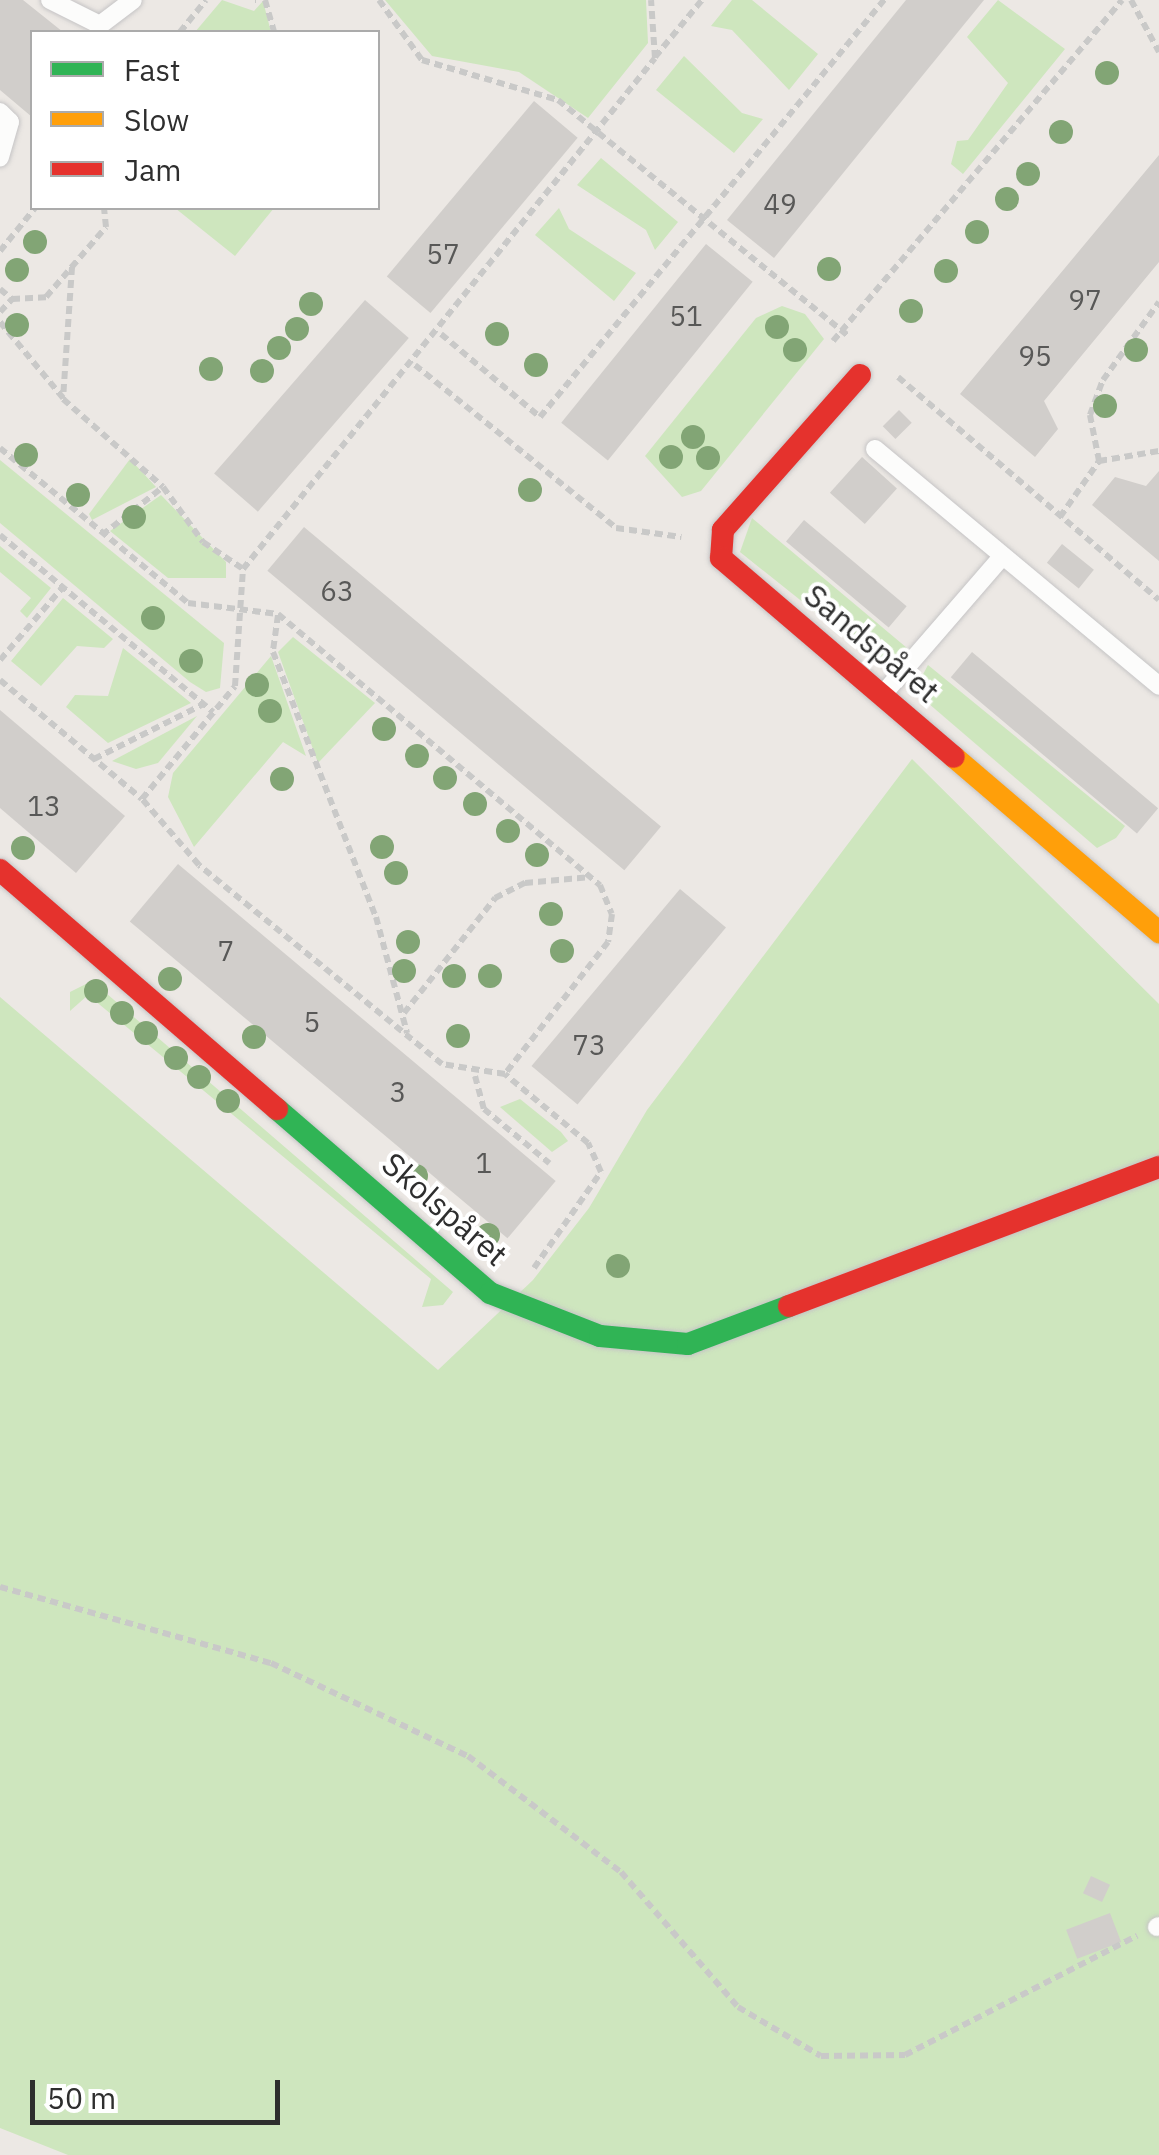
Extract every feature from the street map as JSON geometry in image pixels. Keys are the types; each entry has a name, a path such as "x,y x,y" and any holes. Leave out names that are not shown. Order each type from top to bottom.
{"street":[{"path":"717,542 860,375"},
{"name":"Sandspåret","path":"717,542 721,558 1159,932"},
{"name":"Skolspåret","path":"0,870 508,1300 600,1336 688,1344 1159,1167"}],"lane":[{"path":"50,0 100,25 134,0"},
{"path":"0,112 10,122 0,158"},
{"path":"875,449 1159,686"},
{"path":"883,694 1002,558"}],"path":[{"path":"182,30 206,0"},
{"path":"265,0 273,30"},
{"path":"379,0 422,60 546,94 864,348"},
{"path":"651,0 655,58"},
{"path":"142,798 234,686 243,569 442,334 702,0"},
{"path":"442,334 540,417 884,0"},
{"path":"832,342 1122,0"},
{"path":"1131,0 1159,52"},
{"path":"0,250 33,210"},
{"path":"0,289 12,299 46,297 106,227 104,210"},
{"path":"64,398 72,268"},
{"path":"0,312 12,299"},
{"path":"1099,461 1090,415 1103,380 1159,302"},
{"path":"0,322 64,398 163,487 203,542 243,569"},
{"path":"415,366 616,528 717,542"},
{"path":"890,370 1159,600"},
{"path":"0,448 188,603 240,616 278,614 591,877 612,914 608,942 505,1074"},
{"path":"1060,517 1099,461 1159,451"},
{"path":"102,535 163,487"},
{"path":"0,536 213,712"},
{"path":"0,660 62,587"},
{"path":"278,614 273,652 376,917 408,1035"},
{"path":"0,680 142,798 199,865 408,1035 475,1076 505,1074 588,1143 601,1172 508,1300"},
{"path":"94,759 204,704"},
{"path":"403,1014 495,898 525,882 591,877"},
{"path":"475,1076 484,1108 549,1163"},
{"path":"0,1588 271,1662 468,1756 621,1872 738,2007 820,2056 905,2055 1158,1926"}],"green space":[{"path":"222,0 254,11 263,1 270,30 197,30"},
{"path":"385,0 646,0 648,43 588,118 519,72 432,56"},
{"path":"732,0 752,0 818,54 789,90 732,30 711,26"},
{"path":"998,0 1065,49 963,174 951,164 957,141 968,140 1008,83 967,37"},
{"path":"684,56 742,113 763,119 734,153 656,90"},
{"path":"601,158 678,222 655,250 646,230 577,185"},
{"path":"559,208 569,229 636,273 614,301 535,235"},
{"path":"178,210 272,210 235,256"},
{"path":"782,306 805,314 824,339 701,491 682,497 645,456 756,318"},
{"path":"130,459 156,487 92,520 89,514"},
{"path":"0,460 224,643 220,688 206,692 190,682 0,523"},
{"path":"161,495 226,562 226,578 168,578 110,531"},
{"path":"752,518 907,648 903,655 884,667 740,552"},
{"path":"0,546 51,588 27,618 20,611 31,598 0,572"},
{"path":"63,598 113,639 104,648 77,646 41,686 11,661"},
{"path":"293,637 375,703 318,763 278,652"},
{"path":"123,648 191,703 108,743 66,707 75,695 108,696"},
{"path":"271,656 306,756 283,742 194,847 168,797 173,773"},
{"path":"928,665 1125,826 1116,838 1097,848 914,691"},
{"path":"197,716 158,763 136,769 112,761"},
{"path":"912,759 1159,1004 1159,2155 68,2155 0,2128 0,997 438,1370 533,1280 589,1208 647,1110"},
{"path":"92,981 453,1292 443,1305 422,1307 431,1279 88,995 70,1011 70,992"},
{"path":"520,1099 568,1141 552,1152 500,1107"}],"building":[{"path":"0,0 23,0 60,30 30,30 30,115 0,90"},
{"path":"906,0 984,0 774,258 727,220"},
{"path":"534,101 578,138 430,313 387,276"},
{"path":"1159,155 1159,262 1044,401 1058,429 1035,457 960,394"},
{"path":"706,244 753,282 608,461 561,423"},
{"path":"365,300 409,338 258,512 214,474"},
{"path":"899,410 912,423 895,439 883,426"},
{"path":"862,457 897,488 865,524 830,493"},
{"path":"1159,471 1159,561 1092,505 1115,477 1146,486"},
{"path":"804,520 907,606 889,628 786,541"},
{"path":"304,527 661,827 624,870 267,571"},
{"path":"1062,544 1094,570 1079,588 1047,563"},
{"path":"972,652 1158,808 1137,833 951,677"},
{"path":"0,710 125,816 76,873 0,808"},
{"path":"178,864 556,1181 507,1238 130,921"},
{"path":"680,889 726,928 577,1105 532,1066"},
{"path":"1091,1876 1110,1885 1102,1902 1083,1893"},
{"path":"1110,1913 1121,1942 1077,1959 1066,1930"}],"traffic: fast":[{"path":"277,1109 490,1293 600,1336 688,1344 789,1306"}],"traffic: slow":[{"path":"954,757 1159,932"}],"traffic: jam":[{"path":"860,375 723,530 721,558 954,757"},
{"path":"0,870 277,1109"},
{"path":"789,1306 1159,1167"}]}
